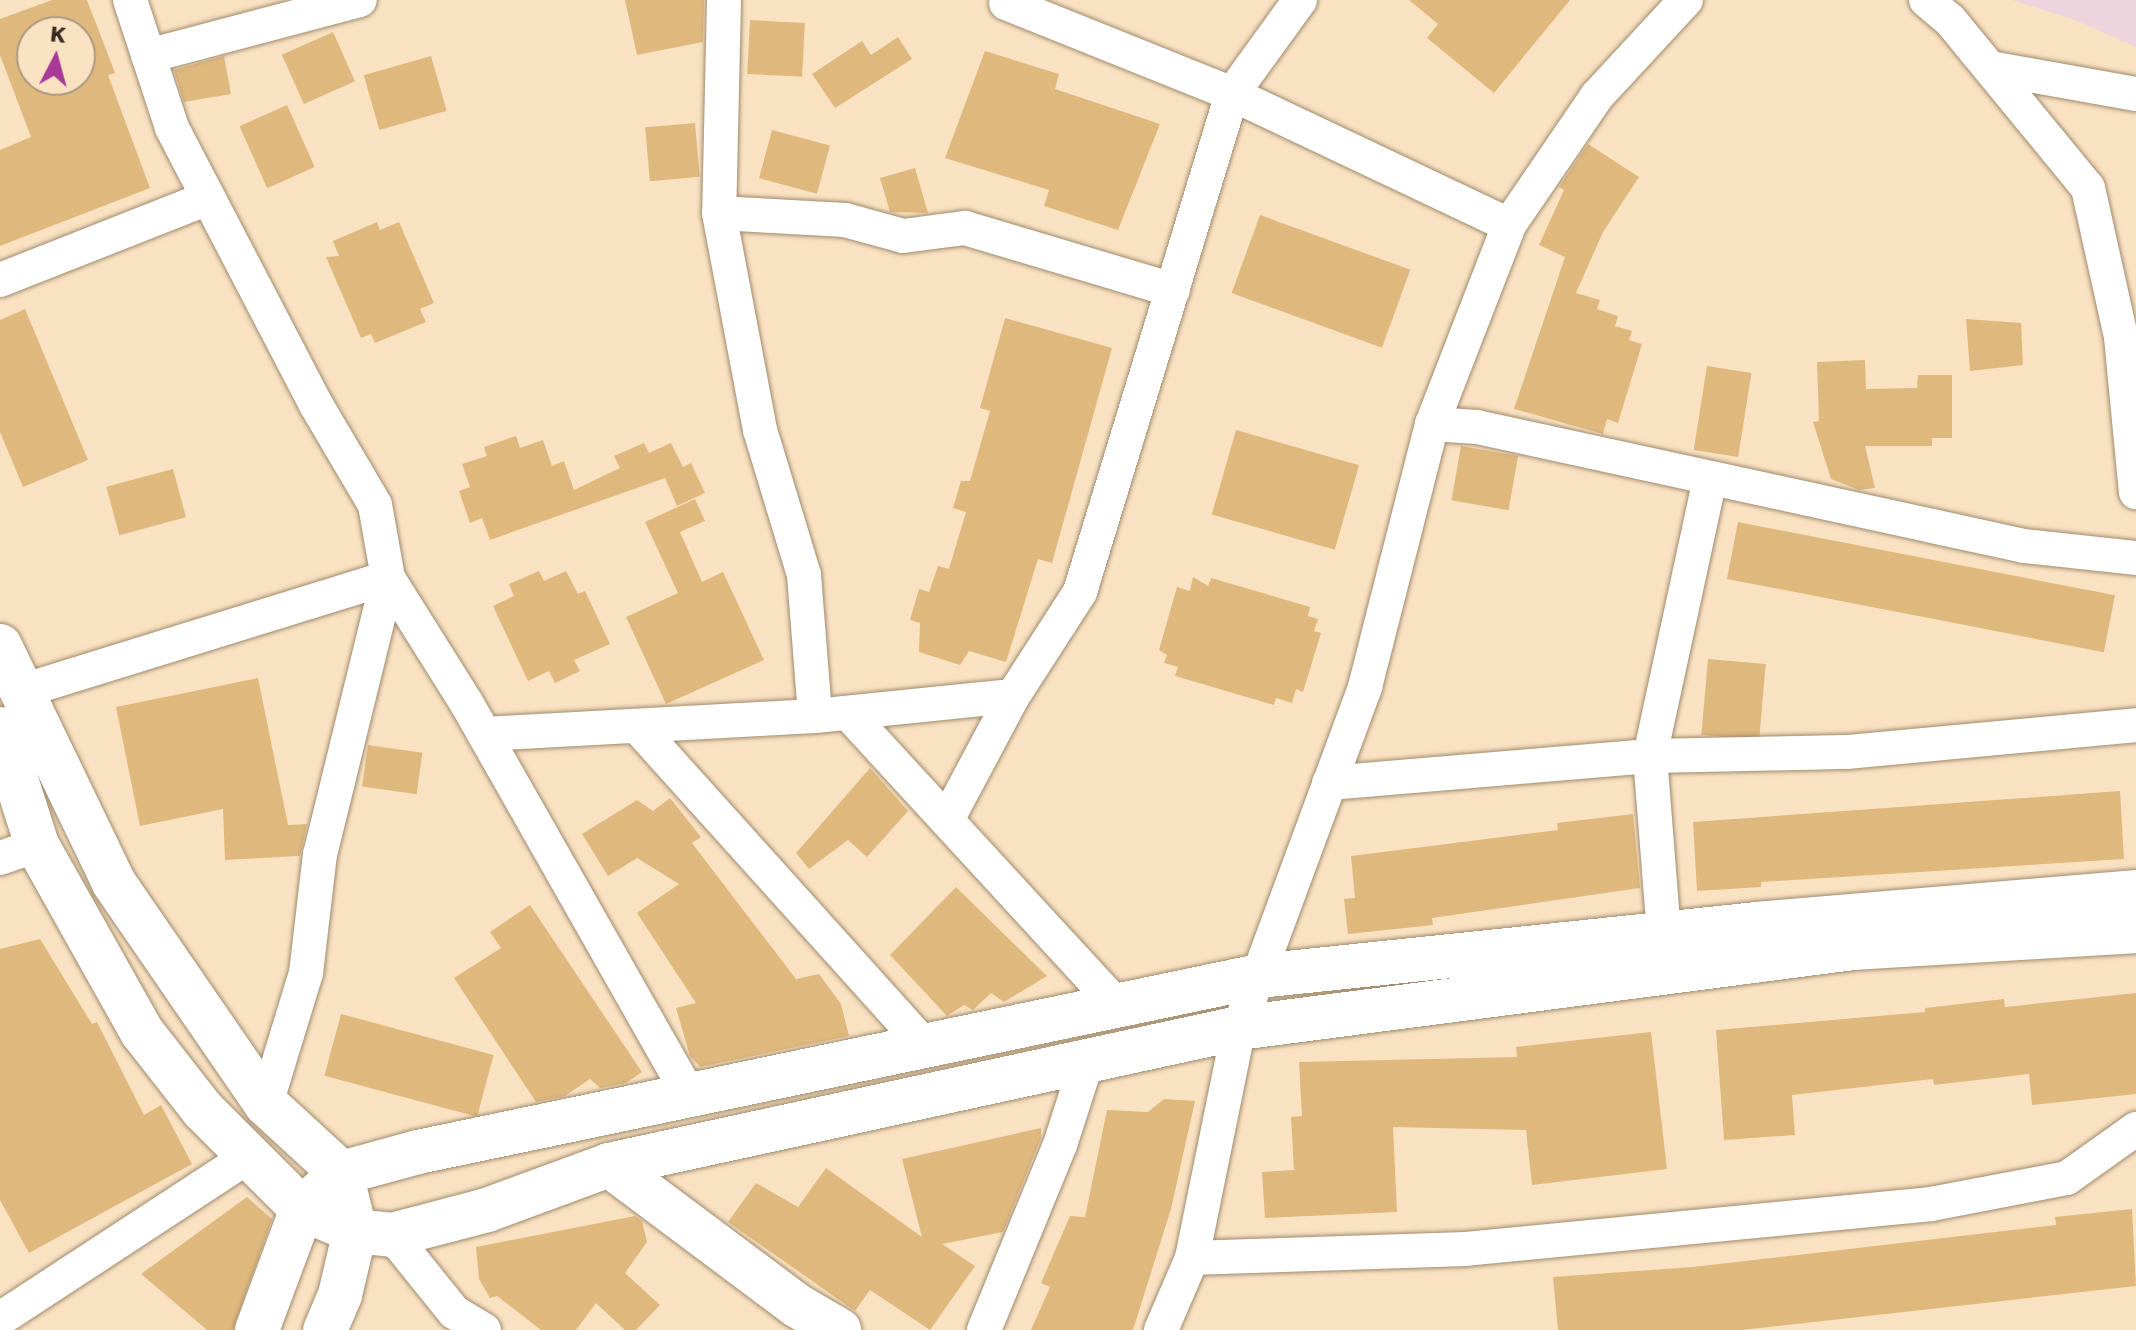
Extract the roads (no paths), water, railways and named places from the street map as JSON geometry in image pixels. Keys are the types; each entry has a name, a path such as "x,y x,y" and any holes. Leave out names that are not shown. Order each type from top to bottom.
{"main road":[{"path":"0,646 114,883 266,1104 341,1173 373,1233"},
{"path":"0,729 19,851 142,1032 248,1157 302,1209 373,1233 487,1210 609,1165 1239,1028 1853,948 2136,931"},
{"path":"257,1330 302,1209 341,1173 689,1095 1259,976 1664,934 2136,892"},
{"path":"609,1165 796,1305 839,1330"},
{"path":"325,1330 373,1233"}],"street":[{"path":"130,0 172,128 375,505 388,578 484,734 689,1095"},
{"path":"148,56 360,0"},
{"path":"724,0 719,213 760,430 804,575 832,715 947,820 1117,1006"},
{"path":"947,820 1013,696 1080,592 1232,94 1300,0"},
{"path":"1161,1330 1192,1258 1239,1028 1365,687 1432,424 1509,225 1597,96 1686,0"},
{"path":"1926,0 1990,68 2088,188 2127,320 2136,492"},
{"path":"1006,3 1232,94 1509,225"},
{"path":"1990,68 2136,94"},
{"path":"0,280 208,198"},
{"path":"719,213 845,220 903,236 965,228 1173,290"},
{"path":"1432,424 1477,427 2024,546 2136,558"},
{"path":"1664,934 1650,756 1710,478"},
{"path":"22,691 388,578"},
{"path":"266,1104 306,973 320,854 388,578"},
{"path":"484,734 832,715 1013,696"},
{"path":"1329,783 1650,756 1847,752 2136,725"},
{"path":"637,726 925,1046"},
{"path":"984,1330 1060,1145 1087,1061"},
{"path":"1192,1258 1465,1249 1931,1204 2067,1178 2136,1129"},
{"path":"0,1319 248,1157"},
{"path":"373,1233 454,1312 484,1330"}]}
